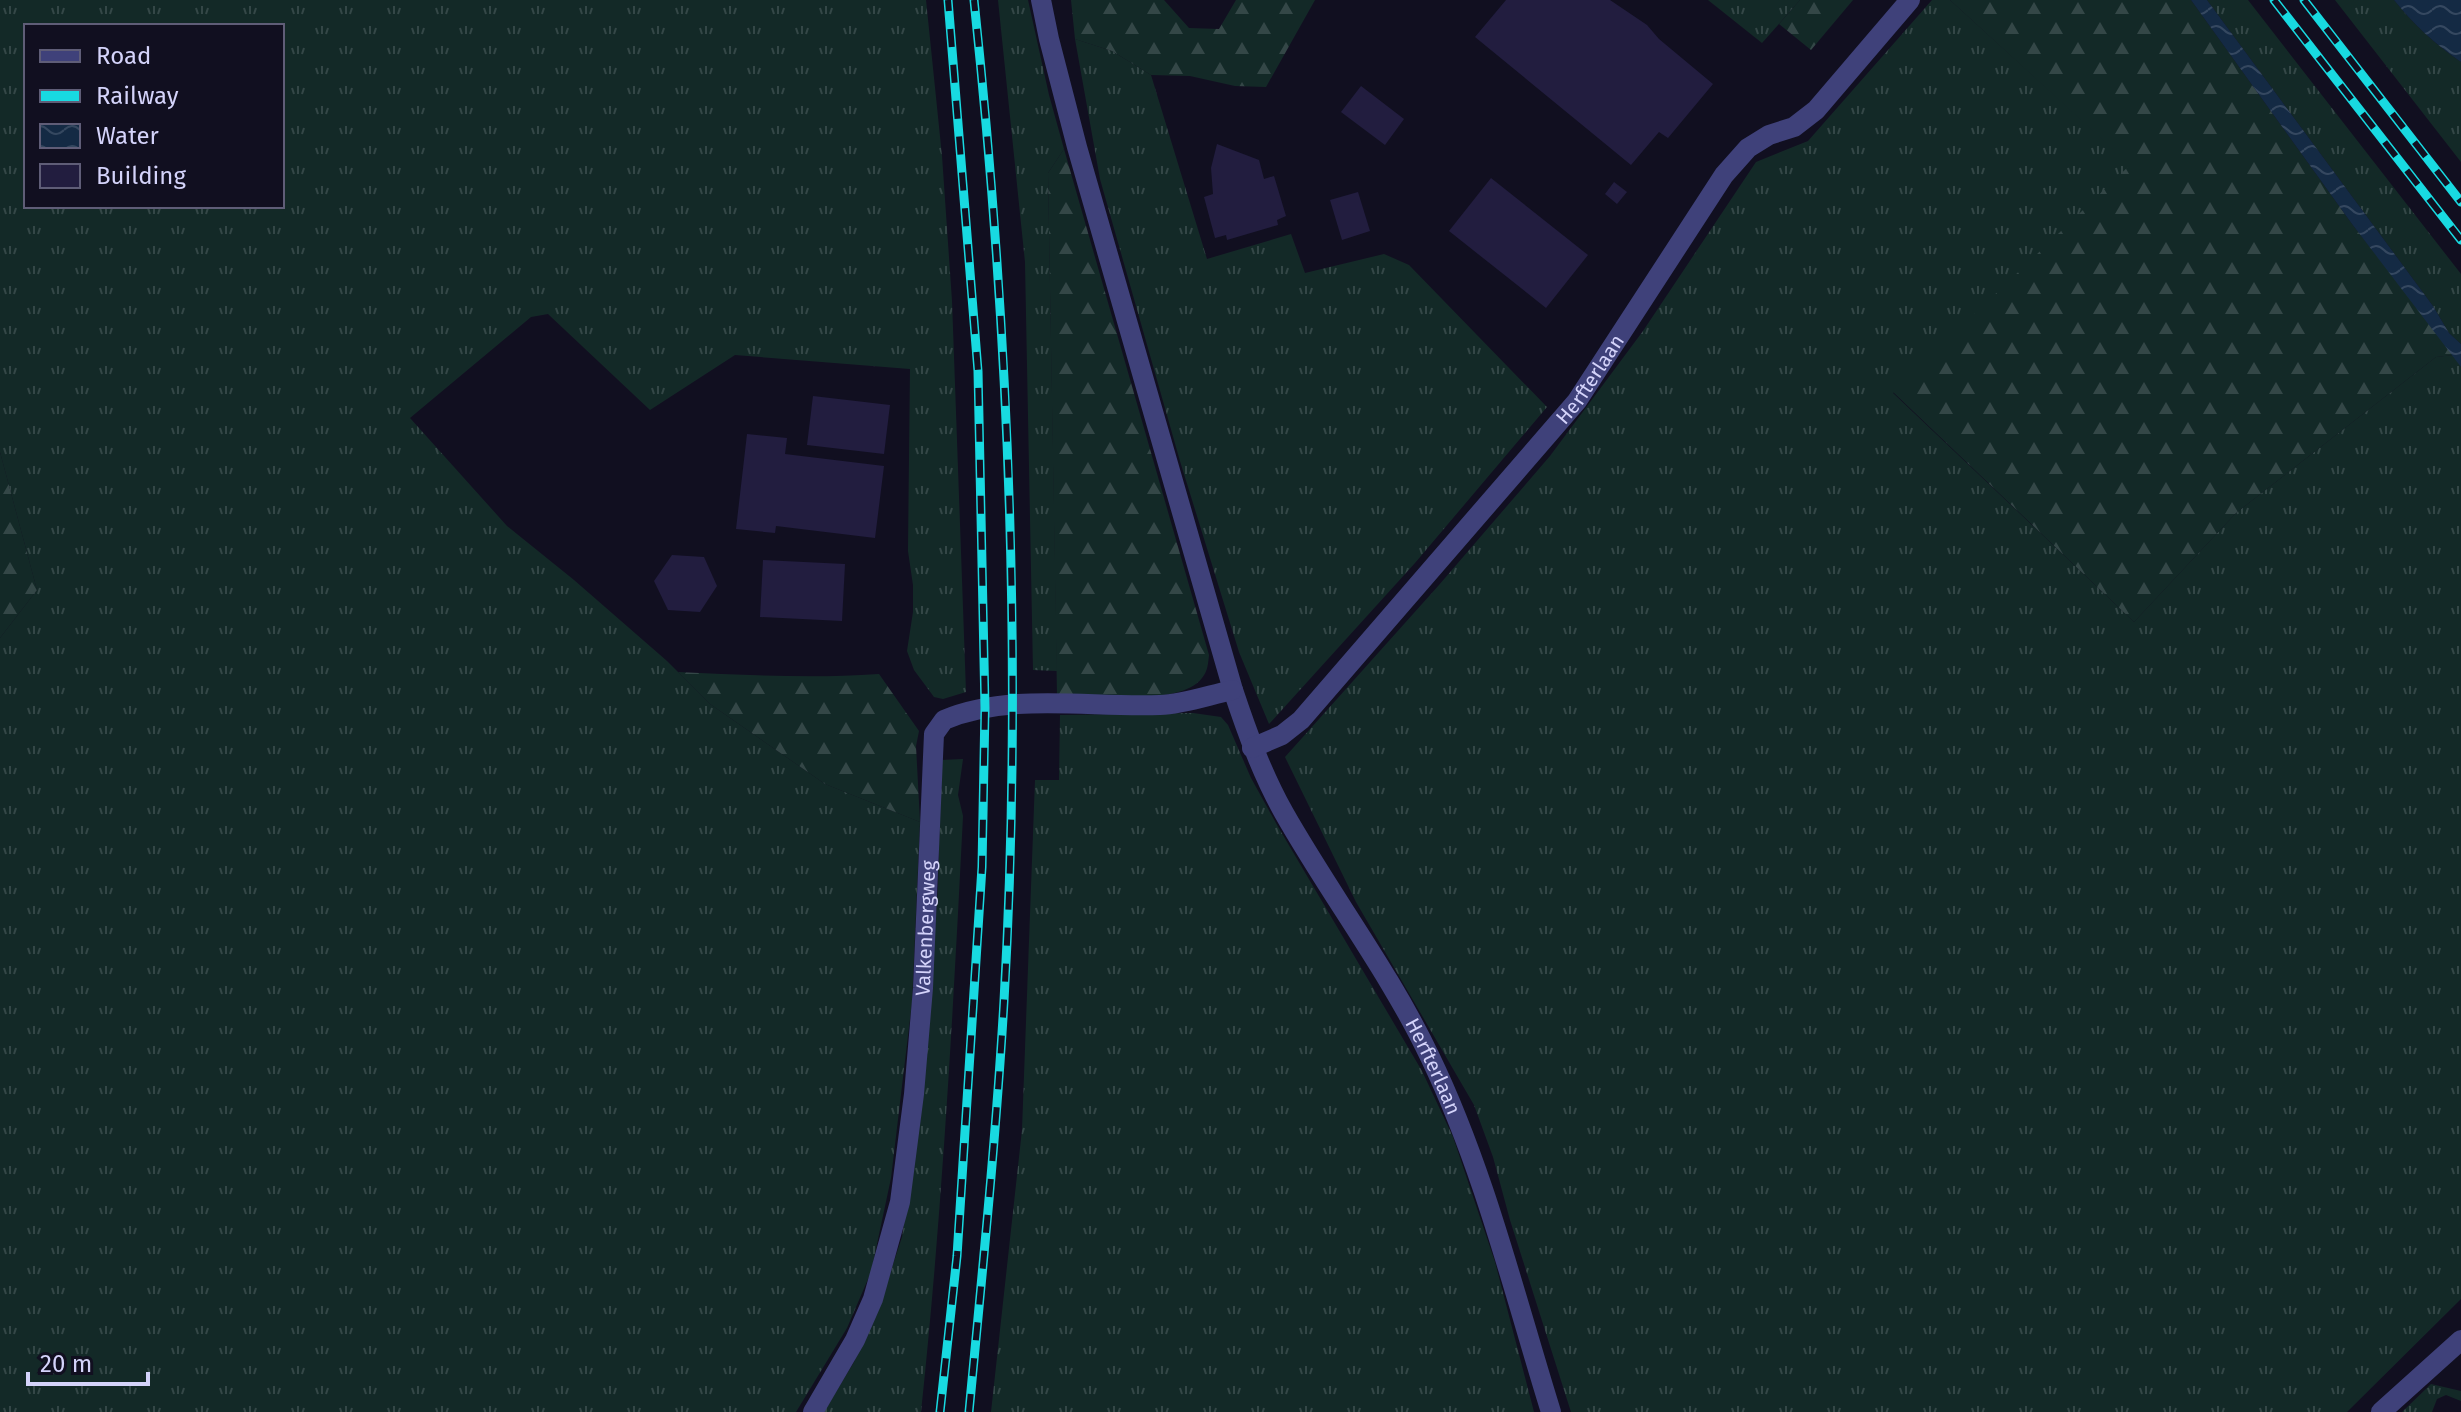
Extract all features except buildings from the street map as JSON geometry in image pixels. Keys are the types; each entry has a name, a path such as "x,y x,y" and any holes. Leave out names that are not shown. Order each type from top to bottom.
{"street":[{"name":"Herfterlaan","path":"1041,0 1077,147 1252,748 1313,862 1383,967 1459,1120 1551,1412"},
{"name":"Herfterlaan","path":"1252,748 1282,735 1301,720 1577,401 1724,175 1748,148 1769,135 1794,127 1816,110 1910,0"},
{"name":"Valkenbergweg","path":"813,1412 855,1340 873,1299 900,1202 923,988 934,734 944,720 985,708 1163,705 1233,690"},
{"path":"2381,1412 2461,1340"}],"green space":[{"path":"0,0 926,0 942,156 952,301 966,692 943,699 934,697 914,670 907,651 913,612 908,551 910,369 735,355 650,410 548,314 531,317 410,418 507,526 667,661 710,704 825,784 920,822 912,1002 891,1178 871,1272 847,1328 796,1412 0,1412 0,638 37,590 0,452"},
{"path":"998,0 1028,0 1064,149 1048,173 1057,671 1033,670 1025,262"},
{"path":"1071,0 1164,0 1189,28 1219,29 1236,0 1315,0 1266,87 1235,86 1190,76 1151,75 1112,51 1075,39"},
{"path":"1708,0 1800,0 1762,43"},
{"path":"1800,0 1853,0 1811,50 1779,24"},
{"path":"1932,0 1950,0 2131,165 1893,393 2134,622 2236,513 2436,357 2454,355 2461,367 2461,1299 2347,1412 1571,1412 1493,1157 1474,1105 1356,902 1285,757 1550,456 1643,331 1756,162 1808,141"},
{"path":"1950,0 2191,0 2352,224 2454,355 2436,357 2236,513 2134,622 1893,392 2130,165"},
{"path":"2207,0 2248,0 2461,274 2461,344 2449,333 2433,306"},
{"path":"2335,0 2394,0 2425,34 2461,62 2461,162"},
{"path":"1075,39 1112,51 1151,75 1207,259 1291,234 1305,273 1384,254 1409,265 1547,407 1415,563 1269,724 1239,652 1180,461 1100,179"},
{"path":"1064,149 1209,655 1207,670 1202,678 1191,687 1175,693 1134,697 1057,694 1048,173"},
{"path":"0,452 37,590 0,638"},
{"path":"678,672 804,676 879,674 919,731 916,746 920,822 825,784 710,704"},
{"path":"1193,713 1221,717 1228,725 1251,778 1277,825 1422,1071 1453,1137 1495,1262 1534,1412 991,1412 1022,1130 1035,780 1059,780 1060,715"},
{"path":"963,759 958,795 963,816 946,1114 921,1412 824,1412 854,1362 877,1313 902,1237 921,1112 938,888 941,760"},
{"path":"2431,1384 2461,1391 2461,1401 2446,1395 2437,1399 2432,1412 2402,1412"}],"water":[{"path":"2191,0 2207,0 2433,306 2449,333 2461,344 2461,367 2352,224"},
{"path":"2394,0 2461,0 2461,62 2425,34"}],"railway":[{"path":"940,1412 957,1256 982,867 985,708 978,371 948,0"},
{"path":"969,1412 1001,1052 1010,876 1012,750 1012,625 1004,375 974,0"},
{"path":"2274,0 2461,240"},
{"path":"2304,0 2461,202"}]}
